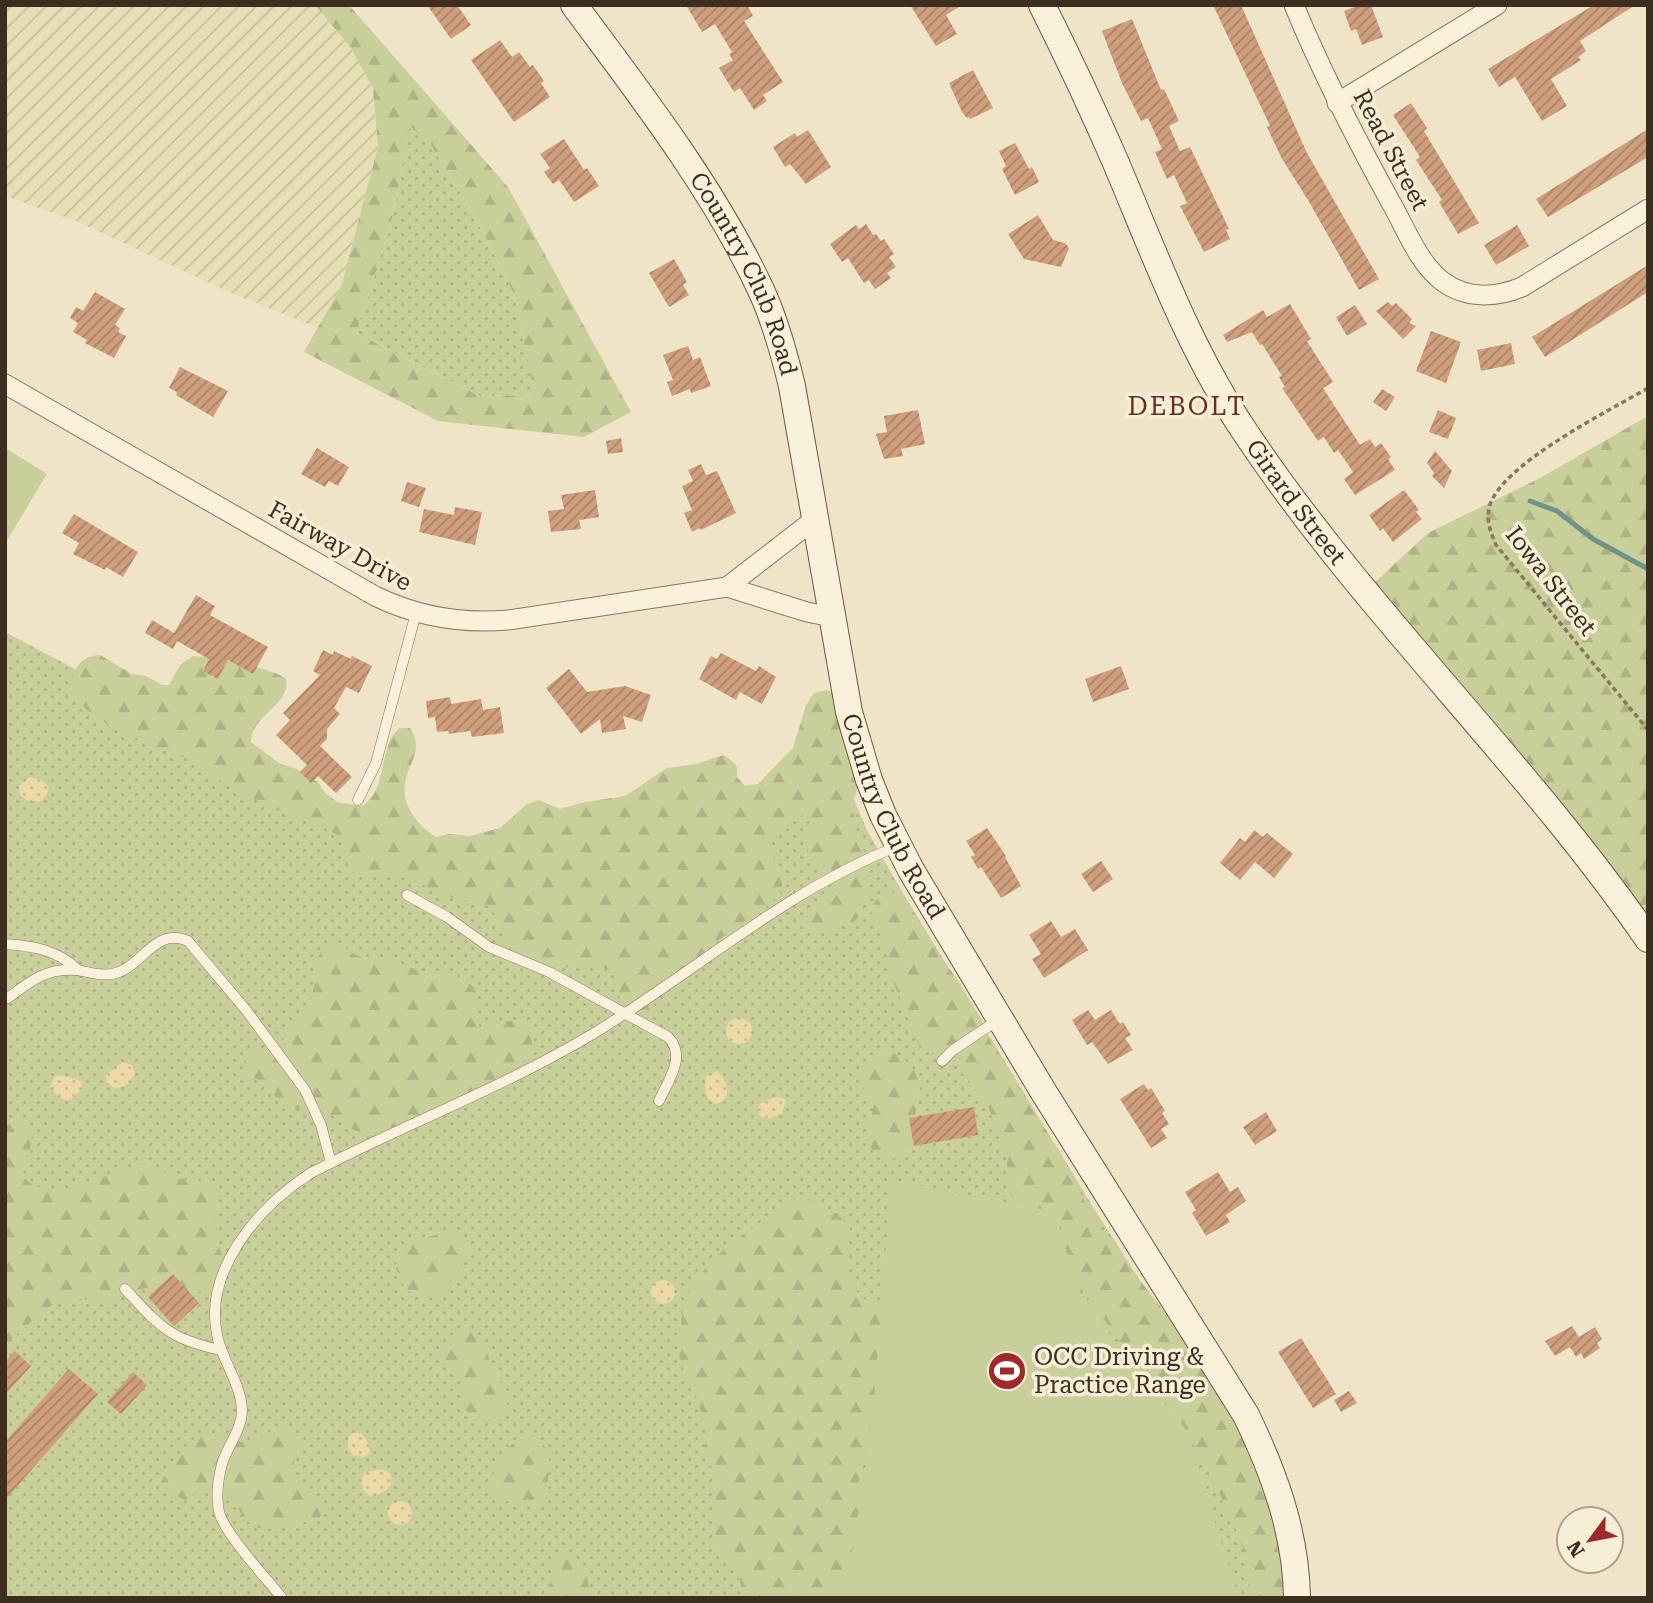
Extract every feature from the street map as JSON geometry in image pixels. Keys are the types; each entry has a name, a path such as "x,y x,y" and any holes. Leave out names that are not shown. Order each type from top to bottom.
{"street":[{"name":"Country Club Road","path":"574,5 663,126 734,237 762,291 781,343 792,386 849,712 857,745 874,792 898,846 999,1019 1246,1415 1279,1492 1292,1549 1297,1598"},
{"name":"Girard Street","path":"1042,5 1115,162 1187,331 1213,382 1244,431 1328,547 1532,788 1613,889 1648,939"},
{"name":"Read Street","path":"1294,5 1337,103 1420,255 1443,281 1472,294 1493,296 1522,287 1648,209"},
{"path":"1337,103 1497,5"},
{"name":"Fairway Drive","path":"5,384 375,596 416,613 480,622 508,620 727,587 832,617"},
{"name":"Fairway Drive","path":"727,587 815,519"}],"lane":[{"path":"358,800 376,763 416,613"},
{"path":"282,1598 227,1527 219,1510 218,1482 241,1422 242,1410 236,1384 221,1350 215,1323 217,1298 236,1249 252,1223 279,1196 311,1173 536,1066 625,1014 797,896 863,860 898,846"},
{"path":"407,895 447,917 489,947 549,972 668,1037 677,1051 676,1065 659,1101"},
{"path":"8,998 41,976 60,970 78,970 101,975 120,972 158,942 176,937 188,941 246,1010 305,1090 321,1125 331,1163"},
{"path":"5,944 62,956 78,970"},
{"path":"942,1061 953,1050 999,1019"},
{"path":"124,1289 172,1335 200,1346 221,1350"}],"path":[{"name":"Iowa Street","path":"1648,388 1518,468 1497,491 1489,510 1488,524 1496,545 1648,730"}],"shaded area":[{"path":"5,5 315,5 351,48 373,88 378,147 341,287 318,328 229,292 76,221 5,196"}],"green space":[{"path":"315,5 349,5 508,187 631,412 584,437 438,421 304,352 341,287 378,147 373,88 351,48","holes":["410,126 431,145 472,212 514,294 535,395 480,396 356,333 390,228"]},
{"path":"410,125 431,145 472,212 514,294 536,395 480,396 356,333 390,228"},
{"path":"1648,416 1648,917 1608,861 1373,584 1428,533 1540,478"},
{"path":"7,449 47,474 5,544 5,452"},
{"path":"5,632 506,896 847,783 867,830 897,883 1093,1207 1214,1396 1279,1598 5,1598"},
{"path":"100,655 132,674 146,676 162,685 169,685 180,665 193,656 256,667 286,679 283,696 257,724 251,742 279,763 297,769 318,782 325,793 337,802 363,806 371,798 392,737 399,728 410,728 416,750 404,792 413,815 436,837 449,834 470,836 500,828 527,804 539,800 560,809 625,796 667,768 696,764 723,755 735,764 737,777 745,786 758,784 793,748 806,705 814,693 826,690 836,692 859,782 852,807 868,863 869,891 858,918 852,923 815,932 806,931 800,918 835,886 836,878 830,873 822,875 812,861 807,843 810,814 803,815 767,840 783,879 780,894 758,915 734,927 678,975 663,991 646,1017 631,1022 620,1014 618,981 610,970 587,966 531,967 520,962 509,949 495,914 484,904 453,898 401,877 367,876 351,871 343,843 332,832 255,800 216,778 193,761 114,728 94,715 79,701 71,686 75,670 80,663 88,657"},
{"path":"885,890 899,894 905,901 925,935 959,982 980,1017 996,1054 1063,1157 1089,1210 1106,1237 1179,1330 1257,1451 1292,1598 1250,1598 1245,1554 1218,1490 1185,1429 1071,1275 1065,1259 1060,1220 1055,1212 1044,1206 1020,1203 1012,1197 1008,1184 1007,1160 987,1103 954,1063 928,1052 920,1046 912,1033 909,1018 889,973 885,944 871,918 873,904"},
{"path":"331,940 339,942 359,956 382,957 421,971 458,977 468,982 476,992 477,1018 481,1029 500,1021 520,1021 527,1028 532,1044 528,1069 519,1081 490,1098 425,1115 376,1132 357,1131 322,1111 286,1106 264,1083 246,1075 243,1065 253,1052 281,1042 294,1025 311,998 320,953"},
{"path":"887,1052 906,1061 915,1073 920,1087 907,1146 898,1158 892,1161 880,1157 868,1139 873,1110 862,1075 868,1062"},
{"path":"16,1121 27,1128 31,1136 23,1171 26,1179 35,1186 61,1189 143,1165 153,1166 177,1178 201,1181 212,1186 218,1203 214,1228 223,1264 221,1275 214,1285 199,1292 161,1286 108,1300 67,1300 46,1309 5,1343 5,1126"},
{"name":"OCC Driving & Practice Range","path":"891,1180 1055,1212 1079,1295 1186,1430 1239,1598 835,1598 852,1551 873,1411"},
{"path":"805,1199 830,1210 850,1227 848,1265 852,1283 863,1298 890,1308 873,1439 863,1458 859,1474 860,1511 844,1598 744,1598 740,1581 716,1543 711,1528 717,1492 715,1477 705,1450 705,1429 699,1402 679,1355 680,1329 685,1299 694,1282 729,1244 793,1200"},
{"path":"457,1232 467,1238 470,1254 460,1271 436,1296 420,1298 407,1290 396,1267 396,1257 403,1244"},
{"path":"469,1331 483,1343 495,1375 508,1395 502,1411 485,1422 479,1422 468,1414 461,1376 444,1364 440,1356 447,1340"},
{"path":"274,1429 290,1429 296,1433 300,1443 293,1474 295,1482 319,1502 324,1512 317,1520 279,1528 260,1528 245,1518 219,1482 208,1485 186,1500 164,1492 160,1485 176,1459 197,1437 222,1434 251,1444"},
{"path":"527,1436 542,1443 548,1453 548,1498 547,1504 540,1506 523,1506 506,1501 493,1492 490,1485 495,1469 507,1449"},
{"path":"561,1552 576,1557 581,1562 587,1575 590,1598 549,1598 552,1561"}],"sand":[{"path":"30,777 41,780 49,787 47,795 40,802 27,800 20,795 19,786"},
{"path":"739,1018 748,1022 752,1031 748,1040 739,1044 730,1040 726,1031 730,1022"},
{"path":"123,1062 132,1065 135,1073 127,1084 114,1088 107,1082 106,1075"},
{"path":"717,1071 724,1079 727,1093 717,1104 708,1097 705,1085 707,1076"},
{"path":"60,1075 82,1081 81,1091 70,1100 58,1096 51,1086 54,1077"},
{"path":"775,1097 786,1101 782,1113 769,1119 760,1116 759,1105"},
{"path":"663,1280 672,1283 675,1292 672,1301 663,1304 654,1301 651,1292 654,1283"},
{"path":"354,1432 362,1434 368,1443 370,1452 365,1457 354,1456 348,1448 348,1437"},
{"path":"380,1469 389,1472 390,1486 380,1494 370,1496 364,1491 360,1480 365,1473"},
{"path":"400,1501 408,1505 412,1513 408,1521 400,1525 392,1521 388,1513 392,1505"}],"building":[{"path":"427,5 457,5 471,25 451,39"},
{"path":"686,5 747,5 753,16 744,21 783,82 763,95 767,101 754,110 740,88 734,92 719,68 733,60 729,54 732,52 715,24 702,32"},
{"path":"910,5 962,5 946,15 957,34 936,46"},
{"path":"1213,5 1241,5 1307,153 1379,279 1359,290 1282,159 1267,127 1270,126"},
{"path":"1360,5 1371,5 1383,37 1362,45 1356,29 1351,31 1344,11"},
{"path":"1594,5 1635,5 1580,41 1586,51 1578,57 1581,60 1551,79 1567,106 1542,121 1515,77 1499,87 1488,69"},
{"path":"1132,19 1161,90 1164,89 1179,121 1169,126 1180,151 1190,147 1229,229 1226,230 1230,239 1204,252 1180,206 1187,203 1174,175 1167,179 1155,152 1162,149 1148,118 1141,121 1122,83 1102,31"},
{"path":"500,40 512,57 519,52 530,67 533,65 544,81 541,83 550,97 514,122 471,60"},
{"path":"973,70 993,108 970,119 962,112 949,83"},
{"path":"1411,103 1427,128 1424,131 1479,223 1458,234 1439,202 1442,200 1416,160 1420,157 1393,115"},
{"path":"1648,129 1648,157 1548,217 1536,199"},
{"path":"808,130 831,167 806,184 790,164 785,167 773,147 795,133 797,137"},
{"path":"564,139 584,170 587,168 599,186 574,202 559,180 553,184 544,172 550,168 540,154"},
{"path":"1015,143 1039,182 1015,195 1002,169 1006,166 999,151"},
{"path":"1038,215 1053,240 1065,243 1069,248 1061,267 1024,259 1008,234"},
{"path":"866,224 873,235 876,234 881,241 884,239 894,254 889,257 896,267 887,273 891,278 875,289 869,280 864,283 848,258 842,262 830,244 856,225 859,229"},
{"path":"1517,225 1529,246 1496,265 1484,245"},
{"path":"674,259 687,282 683,285 689,295 669,307 649,273"},
{"path":"1648,265 1648,292 1545,357 1532,337"},
{"path":"95,292 125,309 115,325 120,328 118,332 126,336 114,358 85,343 87,340 73,332 78,323 70,318 76,307 83,311"},
{"path":"1388,302 1392,306 1396,303 1412,319 1409,323 1416,326 1403,339 1376,311"},
{"path":"1290,304 1311,339 1307,341 1333,382 1323,388 1360,445 1370,439 1375,447 1381,443 1391,457 1388,459 1395,470 1355,495 1344,479 1353,472 1338,450 1334,453 1324,437 1318,441 1282,388 1285,387 1279,377 1282,376 1262,344 1260,345 1252,332 1227,342 1223,335 1263,310 1267,317"},
{"path":"1355,305 1367,324 1347,336 1336,317"},
{"path":"1431,331 1461,342 1446,383 1416,371"},
{"path":"1511,343 1515,364 1481,371 1477,350"},
{"path":"688,346 693,360 700,357 711,386 691,393 690,389 672,396 667,382 673,380 663,355"},
{"path":"180,367 228,391 213,417 169,388"},
{"path":"1382,389 1395,397 1386,411 1373,402"},
{"path":"918,410 925,444 901,449 903,456 884,459 876,434 887,432 884,416"},
{"path":"1438,410 1456,418 1448,439 1429,432"},
{"path":"621,438 623,452 608,454 606,441"},
{"path":"317,448 349,467 338,486 329,481 325,487 301,474"},
{"path":"1435,451 1452,471 1444,488 1432,476 1434,473 1427,463"},
{"path":"701,464 706,475 717,471 736,513 692,532 684,513 692,510 682,486 693,481 688,470"},
{"path":"407,482 426,488 419,507 401,501"},
{"path":"595,490 599,517 579,520 581,529 551,532 548,511 564,509 561,495"},
{"path":"1404,490 1419,510 1416,512 1422,519 1393,542 1383,528 1380,531 1369,515"},
{"path":"455,507 482,512 475,545 419,532 424,509 454,515"},
{"path":"74,514 138,552 123,577 73,554 79,543 62,533"},
{"path":"196,595 215,606 210,615 268,647 253,674 228,660 218,679 203,671 209,659 177,641 173,649 145,633 152,620 174,633"},
{"path":"323,650 333,655 334,651 351,659 352,656 372,666 359,693 346,687 334,708 340,714 327,729 327,739 320,746 352,777 336,793 318,776 311,783 300,772 307,765 276,735 290,720 283,713 320,675 313,671"},
{"path":"721,653 756,671 759,666 776,677 762,704 740,692 736,700 699,679 711,656 717,659"},
{"path":"1121,666 1129,689 1093,702 1085,679"},
{"path":"569,669 587,692 625,686 651,695 642,722 623,716 626,729 602,733 600,719 581,734 546,688"},
{"path":"450,697 451,704 481,699 483,710 500,707 504,733 472,737 470,731 449,734 448,731 437,732 435,717 428,718 426,701"},
{"path":"987,828 1006,856 1021,886 1001,898 981,867 978,869 971,857 975,855 966,841"},
{"path":"1254,830 1263,837 1267,833 1293,854 1274,878 1255,862 1240,880 1220,863 1240,838 1245,842"},
{"path":"1101,861 1113,879 1093,892 1081,874"},
{"path":"1051,921 1061,937 1075,929 1088,950 1044,978 1032,959 1041,954 1029,935"},
{"path":"1088,1010 1095,1020 1111,1010 1131,1035 1125,1038 1133,1050 1108,1064 1092,1042 1087,1045 1072,1020"},
{"path":"1144,1084 1148,1090 1151,1088 1165,1111 1162,1113 1169,1124 1161,1129 1167,1138 1151,1148 1120,1099"},
{"path":"974,1107 978,1135 914,1146 909,1118"},
{"path":"1266,1112 1277,1131 1255,1145 1243,1127"},
{"path":"1218,1172 1230,1192 1238,1187 1246,1201 1226,1215 1230,1222 1206,1236 1192,1213 1196,1210 1185,1192"},
{"path":"173,1274 199,1303 174,1326 148,1297"},
{"path":"1572,1326 1579,1337 1595,1327 1602,1339 1597,1343 1600,1348 1584,1359 1581,1353 1576,1357 1570,1347 1555,1356 1545,1341"},
{"path":"1301,1338 1336,1394 1313,1408 1278,1352"},
{"path":"15,1351 31,1366 5,1395 5,1362"},
{"path":"69,1369 98,1394 5,1500 5,1442"},
{"path":"133,1372 147,1385 121,1414 107,1402"},
{"path":"1349,1391 1357,1403 1341,1412 1334,1400"}],"waterway":[{"path":"1530,501 1557,511 1593,539 1648,569"}],"place":[{"name":"OCC Driving & Practice Range","path":"1007,1371"}],"district":[{"name":"DEBOLT","path":"1187,406"}]}
